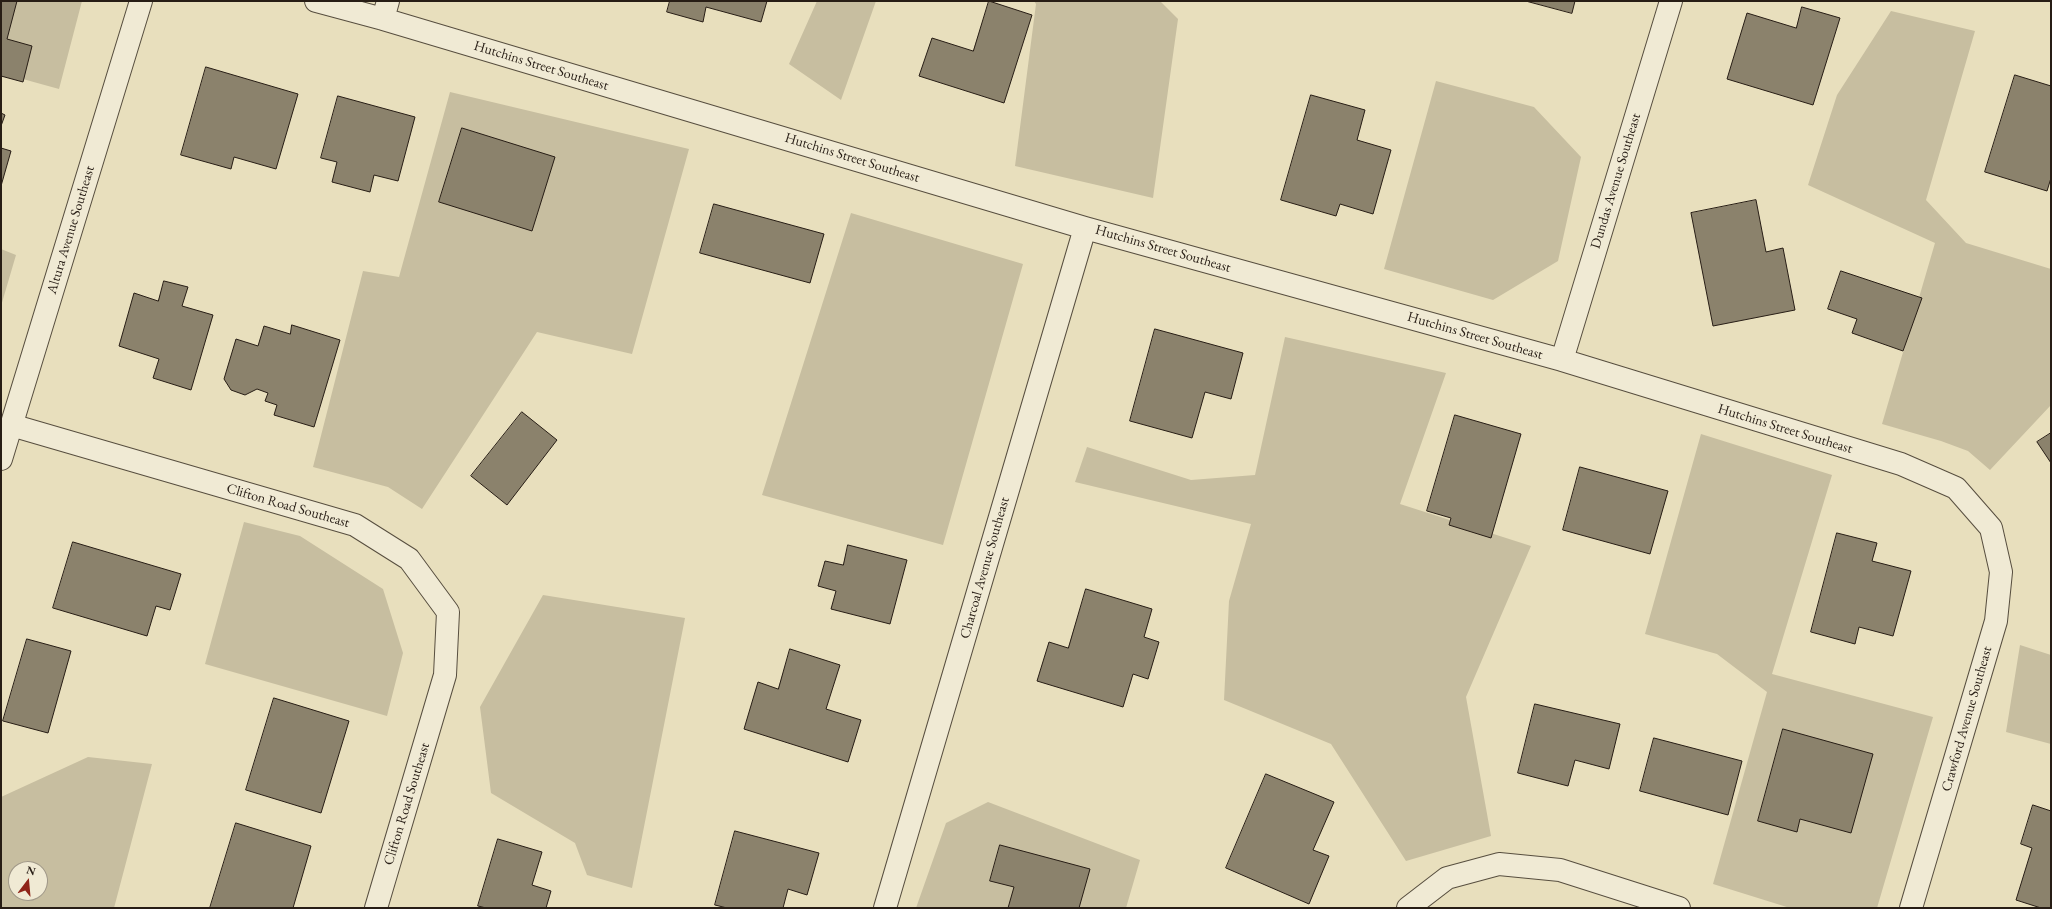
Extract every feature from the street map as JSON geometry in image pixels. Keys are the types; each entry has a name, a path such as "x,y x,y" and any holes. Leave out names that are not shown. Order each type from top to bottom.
{"street":[{"name":"Altura Avenue Southeast","path":"1,459 141,1"},
{"name":"Hutchins Street Southeast","path":"316,1 385,10 1085,228 1562,360 1901,464 1956,488 1991,528"},
{"name":"Dundas Avenue Southeast","path":"1562,360 1671,1"},
{"name":"Charcoal Avenue Southeast","path":"885,908 1085,228"},
{"name":"Clifton Road Southeast","path":"11,426 354,525 409,559 448,612 445,675 376,908"},
{"name":"Crawford Avenue Southeast","path":"1911,908 1996,621 2001,572 1991,528"},
{"path":"1408,908 1447,878 1499,864 1560,870 1679,908"}],"shaded area":[{"path":"1,1 82,1 59,89 1,73"},
{"path":"817,1 876,1 841,100 789,64"},
{"path":"1034,1 1160,1 1178,19 1153,198 1015,166 1036,4"},
{"path":"1891,11 1975,31 1926,200 1966,243 2051,269 2051,405 1990,470 1968,451 1941,441 1882,424 1935,243 1808,185 1837,95"},
{"path":"1436,81 1534,107 1581,157 1558,261 1493,300 1384,269"},
{"path":"450,92 689,149 632,354 537,332 422,509 388,487 313,467 363,271 399,277"},
{"path":"851,213 1023,264 943,545 762,495"},
{"path":"1,249 16,255 1,306"},
{"path":"1285,337 1446,373 1400,504 1531,546 1466,697 1491,836 1406,861 1331,744 1224,700 1229,601 1251,524 1075,482 1087,447 1191,480 1255,475"},
{"path":"1701,434 1832,475 1772,674 1933,717 1877,908 1790,908 1713,884 1767,692 1717,654 1645,634"},
{"path":"244,522 300,536 383,589 403,653 387,716 205,664"},
{"path":"543,595 685,618 632,888 587,875 575,843 491,793 480,707"},
{"path":"2020,645 2051,655 2051,744 2006,732"},
{"path":"88,757 152,764 114,908 1,908 1,797"},
{"path":"988,802 1140,860 1126,908 916,908 946,823"}],"building":[{"path":"1,1 17,1 7,39 32,46 23,82 1,76"},
{"path":"670,1 767,1 761,22 706,7 703,22 667,12"},
{"path":"989,1 1032,15 1004,103 919,76 932,38 973,51"},
{"path":"1526,1 1575,1 1572,13"},
{"path":"1802,7 1840,18 1813,105 1727,79 1747,13 1796,28"},
{"path":"206,67 298,94 276,169 234,157 231,169 181,155"},
{"path":"2015,75 2051,86 2051,178 2047,191 1985,172"},
{"path":"1311,95 1365,110 1357,140 1391,150 1373,214 1340,204 1336,216 1281,200"},
{"path":"338,96 415,117 398,181 374,175 370,192 332,182 337,162 321,158"},
{"path":"1,113 5,115 1,126"},
{"path":"462,128 555,157 532,231 439,202"},
{"path":"1,148 11,151 1,186"},
{"path":"1756,200 1766,252 1783,248 1795,310 1713,326 1691,213"},
{"path":"714,204 824,234 810,283 700,253"},
{"path":"1841,271 1922,298 1903,351 1852,333 1857,319 1828,309"},
{"path":"164,281 188,287 182,306 213,315 191,390 153,378 159,359 119,346 134,293 158,301"},
{"path":"292,325 340,340 314,427 274,415 277,405 265,401 268,393 257,389 245,395 231,390 224,379 236,339 258,346 264,326 290,334"},
{"path":"1155,329 1243,353 1231,399 1205,392 1192,438 1130,421"},
{"path":"522,412 557,440 507,505 471,476"},
{"path":"1455,415 1521,434 1491,538 1449,525 1451,518 1427,511"},
{"path":"2051,433 2051,463 2037,442"},
{"path":"1580,467 1668,491 1650,554 1563,530"},
{"path":"1837,533 1877,543 1872,561 1911,571 1893,636 1859,627 1855,644 1811,632"},
{"path":"73,542 181,574 170,610 156,606 147,636 53,608"},
{"path":"848,545 907,560 890,624 831,609 836,591 818,586 825,561 843,565"},
{"path":"1086,589 1152,609 1144,637 1159,642 1148,679 1133,674 1123,707 1037,681 1049,642 1068,648"},
{"path":"27,639 71,651 48,733 3,721"},
{"path":"790,649 840,665 826,709 861,720 848,762 744,729 758,682 778,689"},
{"path":"274,698 349,721 321,813 246,790"},
{"path":"1535,704 1620,724 1609,769 1575,760 1568,786 1518,773"},
{"path":"1783,729 1873,754 1851,833 1800,819 1797,832 1758,821"},
{"path":"1654,738 1742,761 1728,815 1640,791"},
{"path":"1266,774 1334,802 1313,850 1329,856 1309,904 1226,868"},
{"path":"2033,805 2051,811 2051,908 2041,908 2016,900 2032,848 2021,844"},
{"path":"236,823 311,846 293,908 210,908"},
{"path":"735,831 819,853 807,895 788,889 783,908 727,908 715,905"},
{"path":"498,839 542,852 532,885 551,891 546,908 486,908 478,906"},
{"path":"1000,845 1090,869 1079,908 1008,908 1014,887 990,881"}]}
